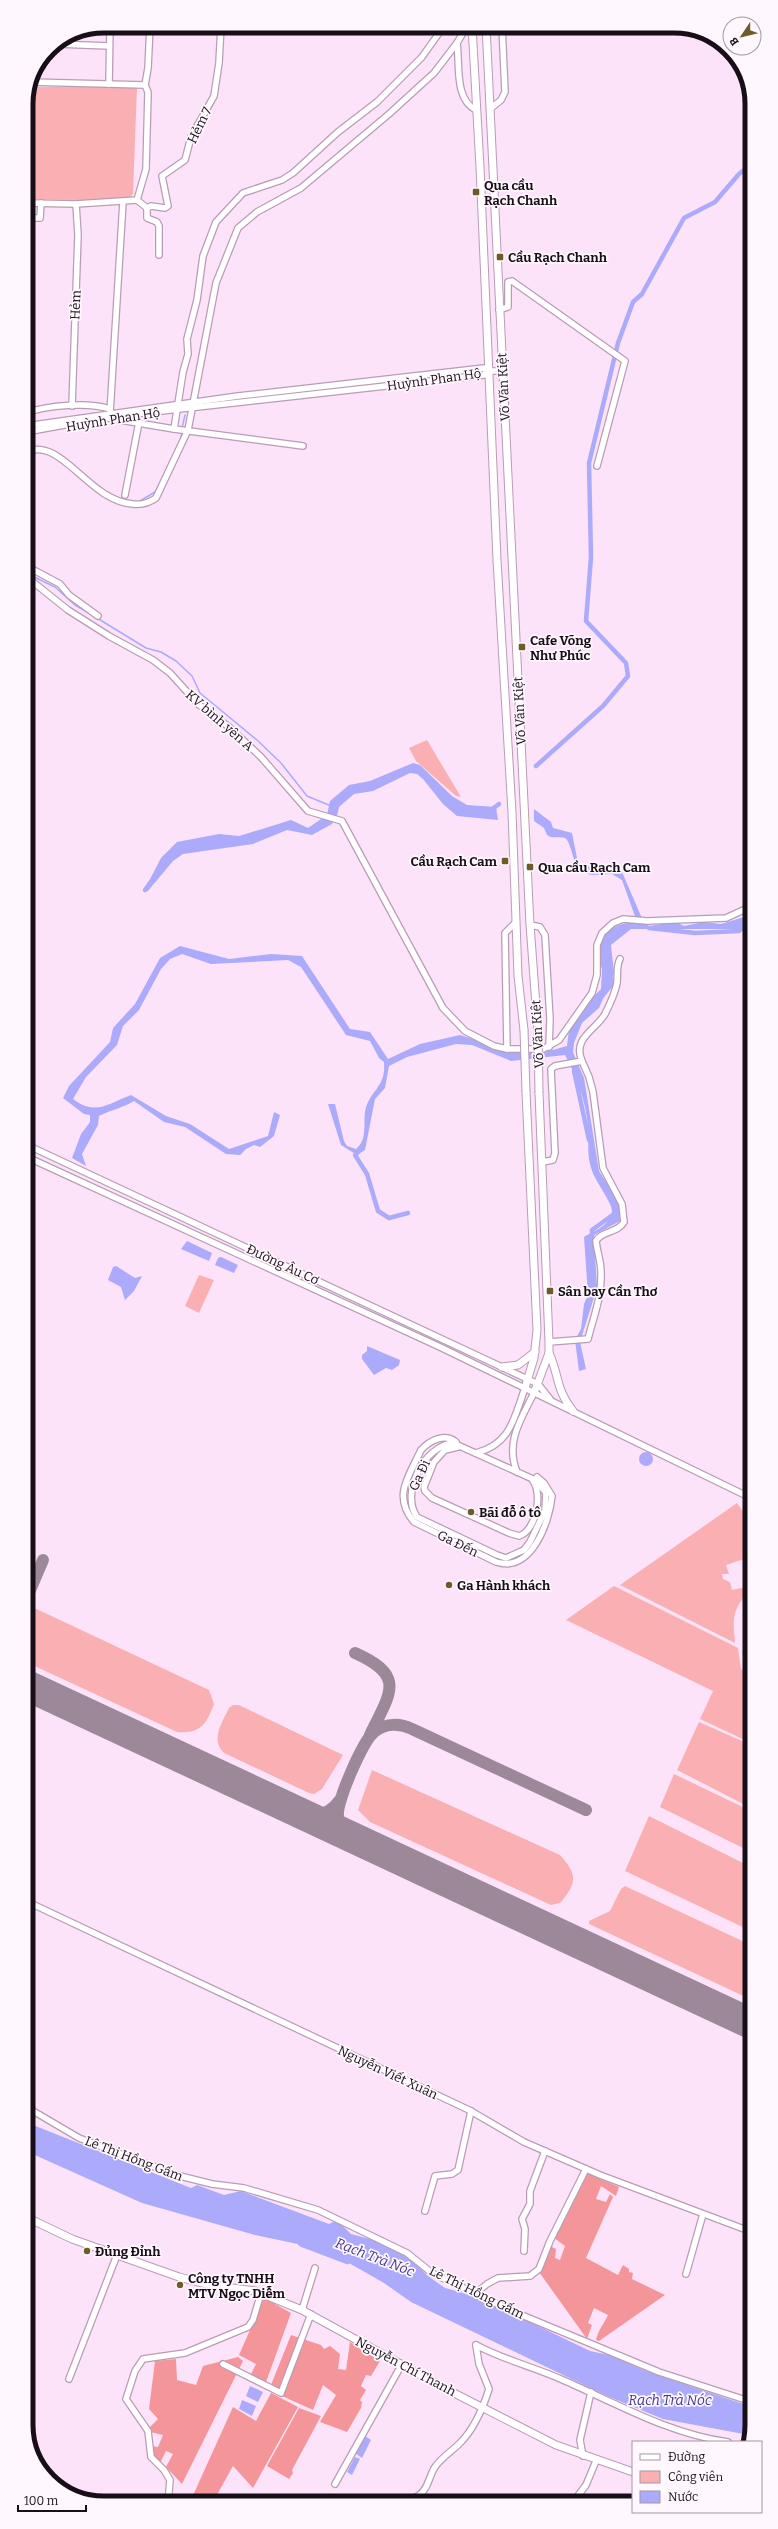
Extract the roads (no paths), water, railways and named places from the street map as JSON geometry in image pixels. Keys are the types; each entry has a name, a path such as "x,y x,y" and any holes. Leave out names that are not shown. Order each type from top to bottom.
{"main road":[{"name":"Võ Văn Kiệt","path":"472,33 518,976 524,1030 537,1330 536,1348 525,1388"},
{"name":"Võ Văn Kiệt","path":"486,33 530,925 538,1032 549,1342 549,1353 534,1393"},
{"path":"506,706 519,707"},
{"path":"502,1368 523,1363 534,1354 536,1348"},
{"path":"549,1353 555,1366 560,1392 573,1411"},
{"path":"33,2220 72,2238 117,2255"},
{"name":"Nguyễn Chí Thanh","path":"117,2255 179,2277 210,2285 258,2292 302,2310 556,2445 580,2455"},
{"path":"580,2455 632,2472"}],"street":[{"path":"109,84 110,33"},
{"path":"137,200 146,169 148,92 145,85 148,68 150,33"},
{"name":"Hẻm 7","path":"147,208 150,206 165,208 168,206 162,176 185,160 191,137 214,96 219,63 220,33"},
{"path":"176,429 183,372 188,354 187,339 197,300 203,256 216,222 243,193 282,180 293,174 338,132 377,102 422,57 439,33"},
{"path":"33,451 43,449 54,452 107,497 130,504 143,504 150,502 159,494 187,430 216,282 238,228 257,212 301,188 371,130 425,81 457,43 463,33"},
{"path":"490,109 501,100 505,92 502,33"},
{"path":"457,43 462,94 466,103 476,110"},
{"path":"66,44 109,46"},
{"path":"36,82 145,85"},
{"path":"33,202 76,204 137,200 147,208 147,218 157,222 159,226 160,255"},
{"name":"Huỳnh Phan Hộ","path":"109,413 123,202"},
{"path":"33,218 40,218 41,203"},
{"name":"Hẻm","path":"72,406 78,235 76,204"},
{"path":"499,310 507,308 510,305 508,282 512,281 623,359 625,364 597,466"},
{"name":"Huỳnh Phan Hộ","path":"33,425 109,413 179,407 192,409 484,375 488,371 484,368 193,402 179,407"},
{"path":"488,371 502,371"},
{"path":"33,411 72,406 100,406 109,413 139,422 203,434 303,446"},
{"name":"Huỳnh Phan Hộ","path":"33,430 109,413"},
{"path":"125,495 139,422"},
{"path":"33,576 60,584 68,595 98,616"},
{"name":"KV bình yên A","path":"33,578 74,614 109,636 154,660 170,673 198,704 229,727 261,757 305,808 311,812 339,819 345,826 428,984 443,1008 465,1031 494,1046 507,1049"},
{"path":"516,922 505,932 507,1049 534,1050 549,1047 559,1040 592,993 597,975 597,945 602,933 618,920 633,919 647,921 726,918 745,910"},
{"path":"530,925 540,926 545,935 550,1019 549,1047"},
{"path":"549,1342 588,1339 600,1298 601,1270 596,1241 600,1236 618,1229 624,1219 622,1204 603,1168 590,1077 580,1061 582,1040 590,1029 603,1018 614,995 620,959"},
{"path":"542,1162 553,1160 555,1153 554,1113 550,1070 555,1066 580,1061"},
{"name":"Đường Âu Cơ","path":"33,1148 538,1384"},
{"name":"Đường Âu Cơ","path":"33,1160 440,1347 745,1495"},
{"path":"531,1201 544,1200"},
{"path":"440,1347 444,1340"},
{"path":"538,1384 551,1400"},
{"path":"476,1453 490,1450 505,1436 512,1426 525,1388"},
{"path":"518,1472 511,1452 512,1440 534,1393"},
{"name":"Ga Đi","path":"453,1443 476,1453 535,1480 546,1493 545,1511 524,1550 506,1558 417,1517 412,1509 410,1490 428,1455 443,1444 453,1443"},
{"path":"461,1447 453,1447 439,1455 426,1481 425,1492 432,1498 509,1534 519,1536 527,1531 537,1508 539,1500 537,1488 529,1477"},
{"name":"Nguyễn Viết Xuân","path":"33,1904 471,2111 524,2142 586,2169 745,2229"},
{"name":"Lê Thị Hồng Gấm","path":"33,2111 78,2138 176,2175 212,2184 244,2188 297,2203 340,2219 408,2253 432,2273 475,2294 659,2372 745,2400"},
{"path":"425,2211 435,2176 452,2174 458,2170 471,2111"},
{"path":"524,2252 525,2229 522,2219 530,2204 530,2191 545,2151"},
{"path":"475,2294 487,2284 498,2278 530,2276 539,2268 550,2241 586,2169"},
{"path":"686,2274 703,2214"},
{"path":"69,2379 117,2255"},
{"path":"302,2310 315,2268"},
{"path":"169,2496 170,2480 164,2470 151,2456 148,2431 126,2399 135,2371 143,2360 185,2353 248,2327 253,2320 258,2292"},
{"path":"223,2364 281,2393 311,2314"},
{"path":"417,2496 422,2494 436,2467 464,2438 483,2406 488,2385 480,2369 476,2345 489,2352 591,2392 663,2424 700,2436 723,2441"},
{"path":"335,2484 402,2364"},
{"path":"580,2455 580,2440 591,2392"},
{"path":"578,2496 586,2485 596,2461"}],"water":[{"path":"413,763 420,765 452,796 467,805 496,807 498,820 457,816 443,804 423,779 417,774 410,773 373,791 354,794 339,807 337,816 332,824 312,835 287,830 253,844 183,854 173,861 147,892 148,883 161,858 177,842 219,834 239,836 291,820 308,828 327,815 330,801 349,785 370,781"},
{"path":"534,809 551,822 553,828 572,833 578,863 596,869 610,867 622,872 641,916 649,926 676,922 684,926 704,922 721,924 745,916 745,929 631,929 611,945 614,973 599,1008 582,1023 574,1043 573,1052 584,1078 599,1171 619,1202 620,1221 594,1235 597,1288 580,1342 586,1369 579,1371 575,1340 581,1329 584,1304 588,1295 584,1237 605,1224 609,1220 612,1211 590,1164 588,1127 583,1099 577,1081 565,1055 511,1061 472,1045 456,1044 407,1057 389,1066 385,1088 375,1099 365,1150 357,1155 341,1145 328,1104 335,1104 344,1141 347,1146 356,1149 360,1145 364,1135 366,1107 381,1082 384,1070 384,1062 379,1058 370,1041 346,1035 301,967 288,960 211,964 182,954 170,959 161,969 139,1010 123,1026 117,1045 86,1077 73,1099 88,1107 95,1108 108,1105 131,1095 166,1116 190,1124 229,1149 268,1136 274,1112 280,1115 274,1136 260,1147 254,1145 246,1149 240,1155 226,1154 185,1127 164,1122 134,1101 99,1116 98,1125 82,1154 86,1166 72,1158 81,1134 90,1122 90,1115 84,1114 63,1098 69,1086 110,1042 113,1028 135,1004 160,958 180,946 229,959 271,954 302,956 350,1029 370,1032 388,1059 420,1044 460,1035 512,1051 549,1051 567,1046 569,1030 588,1002 601,989 602,970 598,950 600,941 608,931 613,928 625,923 637,922 622,880 612,874 591,875 578,870 567,840 563,837 551,837 547,835 544,828 534,821"},
{"path":"187,1241 212,1253 209,1261 181,1249"},
{"path":"221,1257 238,1265 234,1273 215,1265 218,1258"},
{"path":"116,1266 135,1278 142,1276 134,1291 125,1300 121,1287 108,1280 113,1267"},
{"path":"367,1346 400,1360 399,1365 392,1370 386,1368 374,1375 362,1359 362,1355 367,1351"},
{"path":"646,1452 651,1454 653,1459 651,1464 646,1466 641,1464 639,1459 641,1454"},
{"name":"Rạch Trà Nóc","path":"33,2125 191,2188 197,2185 224,2195 241,2191 329,2224 337,2220 351,2234 392,2245 413,2261 428,2276 445,2288 478,2297 590,2351 609,2355 646,2371 745,2405 744,2434 663,2419 607,2396 411,2302 384,2283 326,2250 255,2235 142,2203 33,2154"},
{"path":"250,2386 263,2392 258,2402 246,2396"},
{"path":"242,2400 256,2406 252,2416 239,2409"},
{"path":"365,2436 371,2440 362,2458 355,2453"},
{"path":"355,2457 360,2459 352,2475 347,2472"}],"waterway":[{"path":"536,766 603,706 628,676 626,663 586,621 591,557 589,463 618,343 633,302 642,294 684,218 715,202 745,169"},
{"path":"182,428 185,415"},
{"path":"180,442 182,432"},
{"path":"33,447 51,450 63,456 73,465"},
{"path":"140,501 155,492 159,485"},
{"path":"33,576 55,587 75,605 94,616"},
{"path":"97,618 146,648 161,652 176,661 192,676 200,693 257,740 281,763 307,796 331,806"},
{"path":"491,810 499,804"},
{"path":"145,890 150,883"},
{"path":"649,928 695,933 739,931 745,926"},
{"path":"602,996 612,984 610,975"},
{"path":"574,1071 589,1140"},
{"path":"359,1151 355,1155 367,1174 378,1211 389,1218 408,1213"},
{"path":"592,1237 592,1230 614,1214"},
{"name":"Rạch Trà Nóc","path":"302,2243 347,2260"}],"place":[{"name":"Qua cầu Rạch Chanh","path":"476,192"},
{"name":"Cầu Rạch Chanh","path":"500,257"},
{"name":"Cafe Võng Như Phúc","path":"522,647"},
{"name":"Cầu Rạch Cam","path":"505,861"},
{"name":"Qua cầu Rạch Cam","path":"530,867"},
{"name":"Sân bay Cần Thơ","path":"550,1291"},
{"name":"Bãi đỗ ô tô","path":"471,1512"},
{"name":"Ga Hành khách","path":"449,1585"},
{"name":"Đủng Đỉnh","path":"87,2251"},
{"name":"Công ty TNHH MTV Ngọc Diễm","path":"180,2285"}]}
